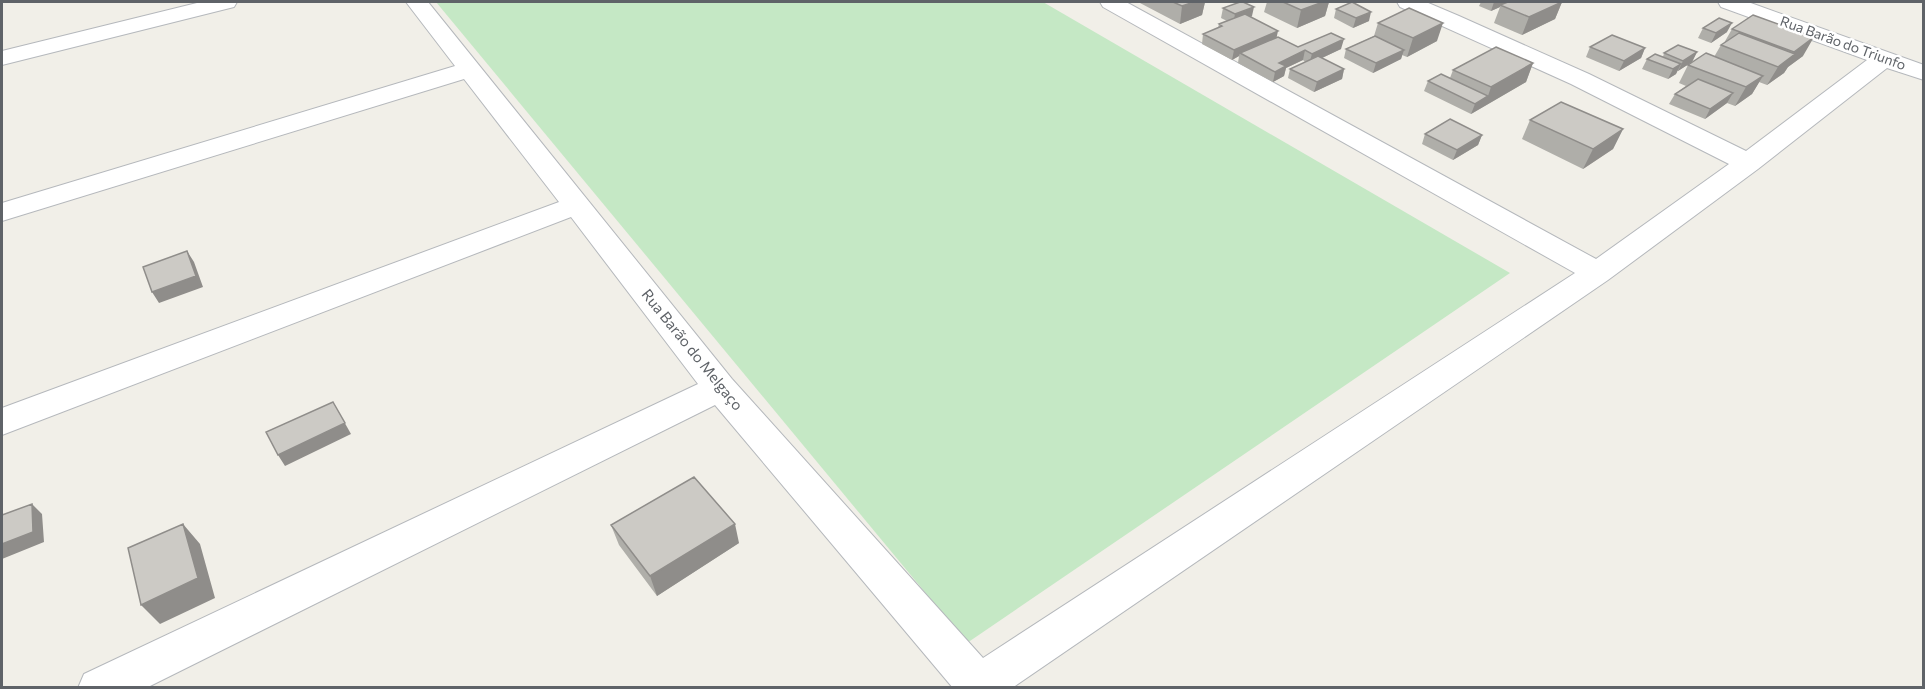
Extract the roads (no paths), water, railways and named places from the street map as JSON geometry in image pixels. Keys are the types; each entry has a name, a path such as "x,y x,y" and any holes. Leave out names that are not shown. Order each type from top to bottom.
{"street":[{"path":"2,58 226,2"},
{"name":"Rua Barão do Melgaço","path":"417,2 720,388 979,687"},
{"path":"1111,2 1597,273"},
{"path":"1408,2 1481,32 1619,97 1748,163"},
{"name":"Rua Barão do Triunfo","path":"1729,2 1923,73"},
{"path":"979,687 1597,273 1748,163 1885,58"},
{"path":"2,212 470,69"},
{"path":"2,422 577,205"},
{"path":"100,687 720,388"}]}
